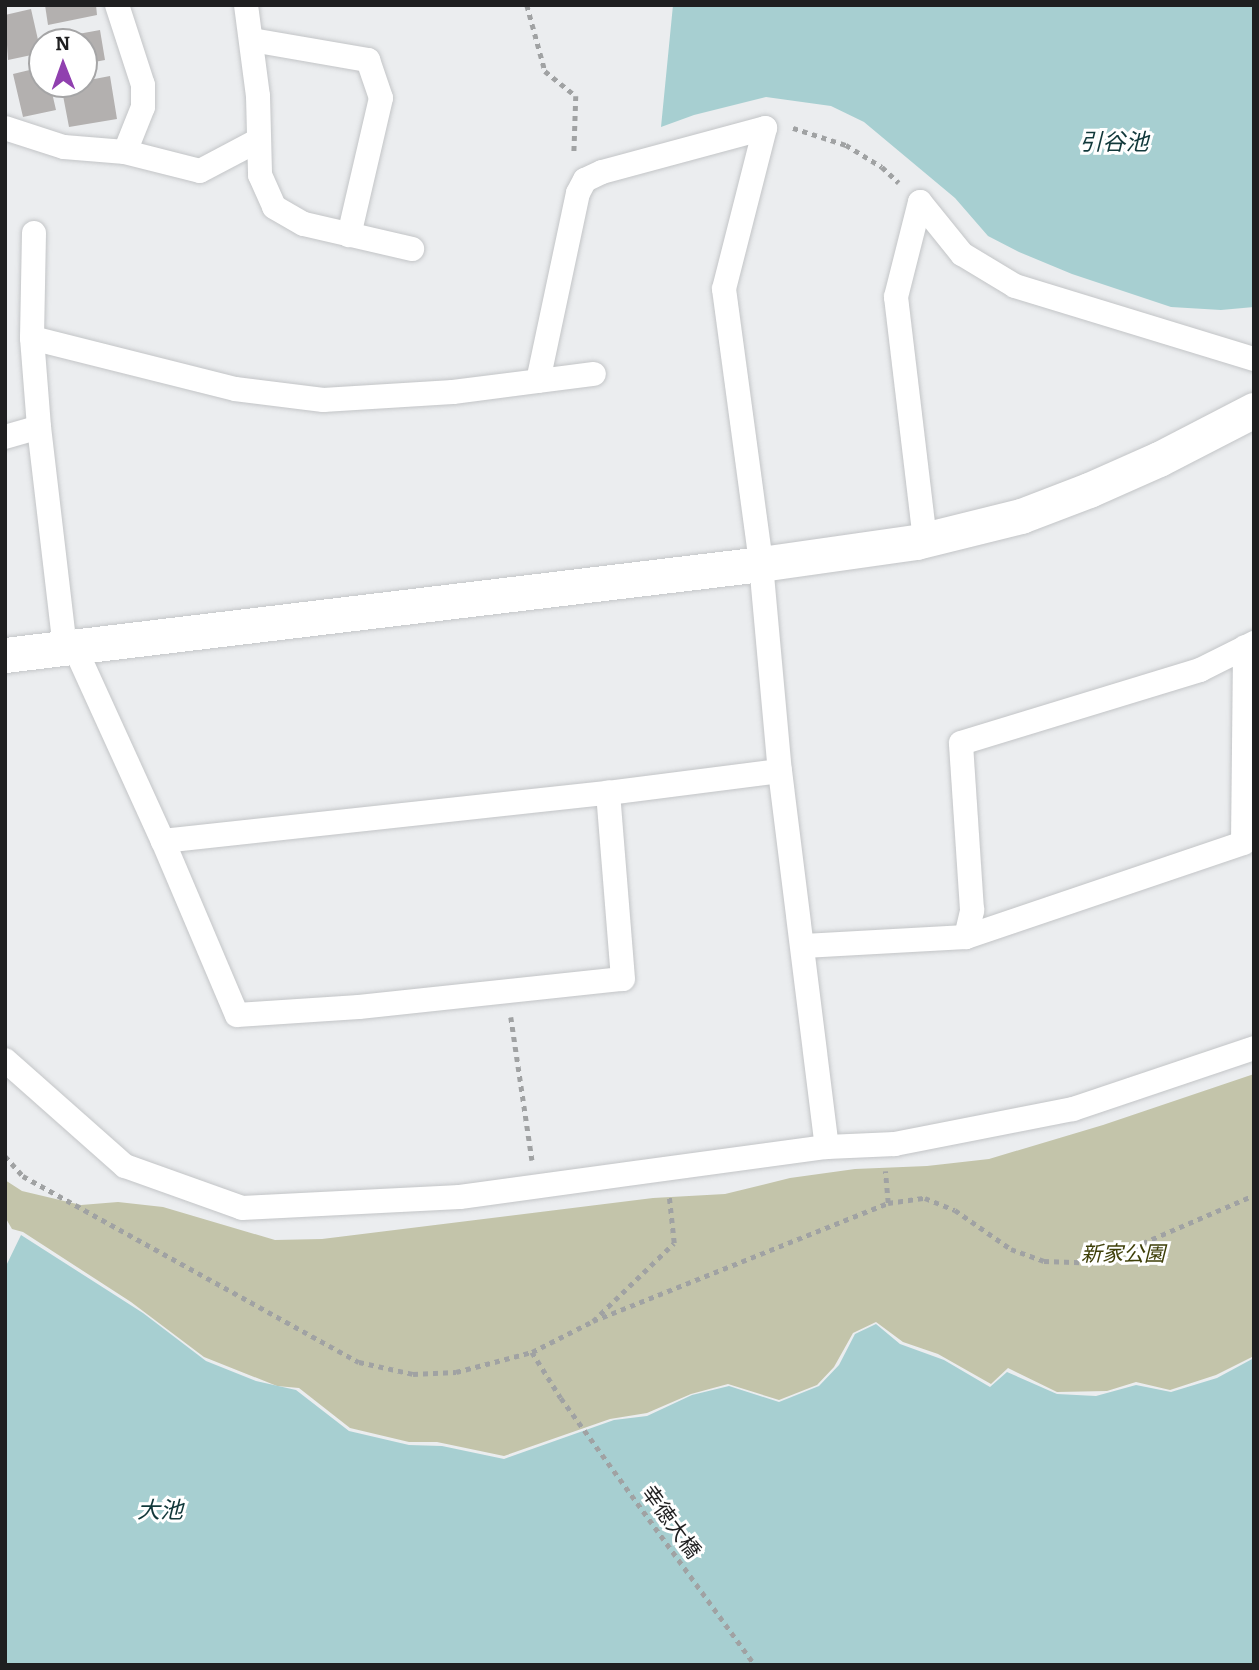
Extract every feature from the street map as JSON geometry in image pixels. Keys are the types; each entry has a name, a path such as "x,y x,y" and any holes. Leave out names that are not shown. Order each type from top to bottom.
{"street":[{"path":"117,5 143,85 143,107 125,152"},
{"path":"246,5 258,96 257,141 260,175 274,207 303,224 412,249"},
{"path":"252,40 368,60 382,99 349,235"},
{"path":"5,128 64,147 125,152 200,171 257,141"},
{"path":"538,381 578,193 585,180 602,172 765,128 724,289 761,564 780,771 804,946 827,1147"},
{"path":"920,202 962,254 1015,286 1254,359"},
{"path":"920,202 896,297 925,540"},
{"path":"34,233 32,338 39,427 70,647 163,841 237,1015 359,1007 623,979 608,793"},
{"path":"32,338 235,389 323,400 453,391 594,374"},
{"path":"5,654 761,564 925,540 1021,516 1089,490 1159,459 1254,410"},
{"path":"5,437 39,427"},
{"path":"804,946 966,937 1243,843 1250,645 1200,670 961,743 972,910 966,937"},
{"path":"163,841 608,793 780,771"},
{"path":"5,1060 125,1166 242,1208 460,1197 827,1147 883,1145 1073,1109 1254,1048"}],"path":[{"path":"527,5 545,71 576,96 574,156 585,180"},
{"path":"765,128 784,126 812,132 846,145 882,167 920,202"},
{"path":"507,992 536,1186"},
{"path":"883,1145 887,1203"},
{"path":"5,1156 23,1176 359,1362 413,1374 456,1372 531,1353 593,1321 887,1203 925,1198 955,1210 1012,1249 1044,1261 1081,1262 1115,1255 1254,1195"},
{"path":"593,1321 674,1243 666,1167"},
{"name":"幸徳大橋","path":"531,1353 755,1665"}],"green space":[{"name":"新家公園","path":"1254,1074 1254,1356 1216,1375 1170,1390 1136,1382 1107,1391 1057,1392 1008,1368 991,1384 938,1354 903,1342 876,1322 853,1333 834,1367 817,1385 779,1400 728,1384 691,1394 647,1413 610,1419 504,1456 437,1442 409,1442 350,1428 299,1388 277,1386 204,1357 131,1302 23,1232 12,1229 5,1217 5,1180 22,1191 81,1205 118,1202 163,1207 275,1240 322,1239 653,1198 725,1194 790,1178 855,1169 927,1166 989,1159 1103,1125"}],"water":[{"name":"引谷池","path":"673,5 1254,5 1254,307 1221,310 1171,307 1072,274 1019,252 988,236 955,198 864,122 831,106 766,97 694,115 661,127"},
{"name":"大池","path":"21,1235 143,1313 206,1361 256,1381 296,1390 349,1431 409,1445 442,1446 504,1459 614,1420 647,1416 692,1395 729,1386 779,1402 819,1386 839,1365 855,1334 876,1324 900,1344 944,1360 990,1387 1007,1372 1057,1394 1096,1396 1136,1385 1171,1392 1217,1378 1254,1358 1254,1665 5,1665 5,1268"}],"building":[{"path":"45,5 96,5 97,15 48,25"},
{"path":"31,9 35,28 28,28 28,56 8,60 5,15"},
{"path":"98,30 105,60 98,61"},
{"path":"28,70 28,98 53,98 56,110 23,117 13,74"},
{"path":"110,76 117,119 69,127 63,98 98,98 98,78"}]}
